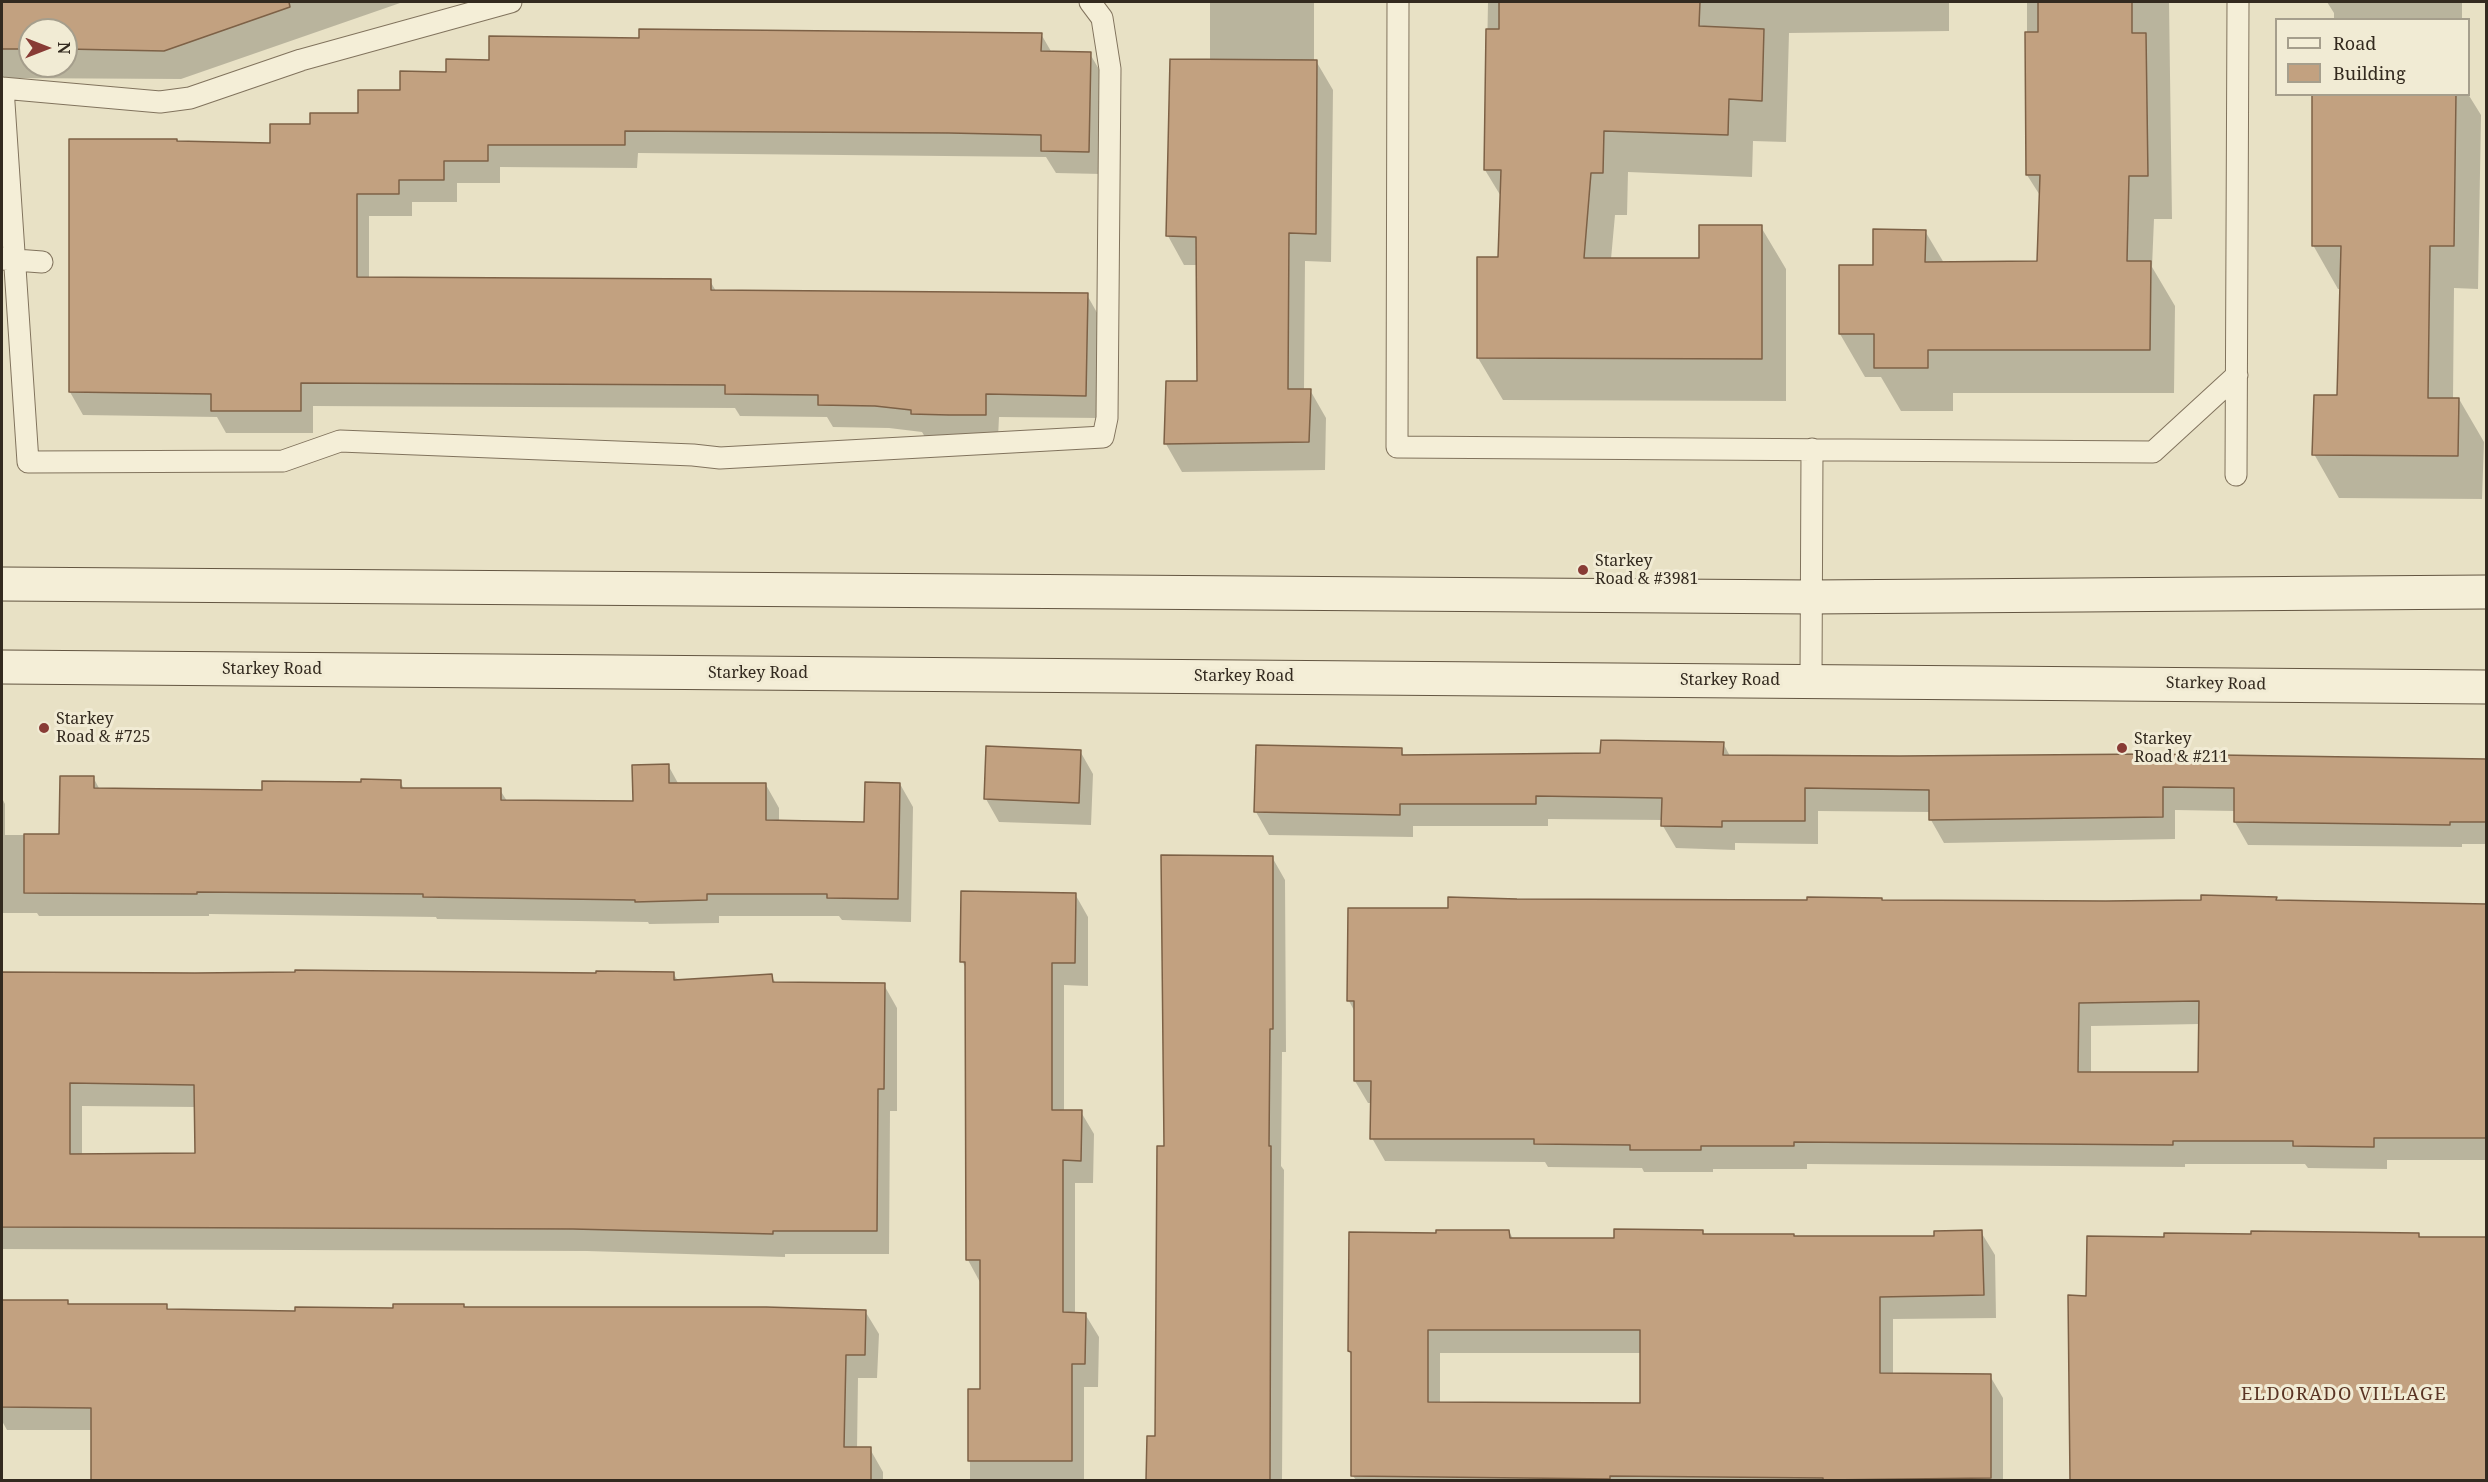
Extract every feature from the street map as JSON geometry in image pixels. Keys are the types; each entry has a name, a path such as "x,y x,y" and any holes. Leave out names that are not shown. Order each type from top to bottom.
{"main road":[{"path":"2,584 1811,597 2487,592"},
{"name":"Starkey Road","path":"2,667 2487,687"}],"lane":[{"path":"511,2 301,60 190,98 160,102 2,88 8,260 28,462 283,461 340,441 693,454 720,458 1103,437 1107,418 1110,69 1102,18 1090,2"},
{"path":"1398,2 1397,447 2153,452 2237,375"},
{"path":"2236,475 2238,2"},
{"path":"8,260 42,262"},
{"path":"1811,680 1812,449"}],"building":[{"path":"2,2 289,2 290,7 164,51 78,49 78,18 18,18 18,49 2,49"},
{"path":"1499,2 1700,2 1699,26 1764,29 1762,101 1729,99 1728,135 1604,131 1603,173 1591,173 1584,258 1699,258 1699,225 1762,225 1762,359 1477,358 1477,257 1498,257 1501,170 1484,170 1486,29 1499,29"},
{"path":"2038,2 2132,2 2132,33 2146,33 2148,176 2129,176 2127,261 2151,261 2150,350 1928,350 1928,368 1874,368 1874,334 1839,334 1839,265 1873,265 1873,229 1926,230 1925,262 2037,261 2040,175 2026,175 2025,32 2038,32"},
{"path":"639,29 1042,33 1041,51 1091,52 1089,152 1041,151 1041,135 949,133 625,131 625,145 488,145 488,161 444,161 444,180 399,180 399,194 357,194 357,277 711,279 711,290 1088,293 1086,396 986,394 986,415 949,415 911,414 911,410 875,406 818,405 818,395 725,394 725,385 301,383 301,411 211,411 211,394 69,392 69,139 177,139 177,141 270,143 270,124 310,124 310,113 358,113 358,90 400,90 400,71 446,72 446,59 489,60 489,36 639,38"},
{"path":"1170,59 1317,60 1316,234 1289,233 1288,389 1311,389 1309,442 1164,444 1166,381 1197,381 1196,237 1166,236"},
{"path":"2312,96 2456,96 2454,246 2430,246 2428,398 2459,398 2458,456 2312,455 2314,395 2337,395 2341,246 2312,246"},
{"path":"1601,740 1724,742 1723,755 2152,754 2487,759 2487,822 2450,822 2450,825 2234,822 2234,788 2163,787 2163,817 1929,820 1929,790 1805,788 1805,821 1722,821 1722,827 1661,826 1662,798 1536,796 1536,804 1400,804 1400,815 1254,812 1256,745 1402,748 1402,755 1600,753"},
{"path":"986,746 1081,750 1079,803 984,799"},
{"path":"669,764 669,783 766,783 766,820 864,822 865,782 900,783 898,899 827,898 827,894 707,894 707,900 635,902 635,900 423,897 423,894 24,893 24,834 59,834 60,776 94,776 94,788 262,790 262,781 401,780 401,788 501,788 501,800 633,801 632,765"},
{"path":"1161,855 1273,856 1273,1029 1270,1029 1269,1146 1271,1146 1270,1480 1146,1480 1147,1436 1155,1436 1157,1146 1164,1146"},
{"path":"961,891 1076,893 1075,963 1052,963 1052,1110 1082,1110 1081,1161 1063,1160 1063,1312 1086,1313 1085,1364 1072,1364 1072,1461 968,1461 968,1389 980,1389 980,1260 966,1260 965,962 960,962"},
{"path":"2201,895 2277,897 2276,900 2487,904 2487,1138 2374,1138 2374,1147 2293,1146 2293,1141 2173,1141 2173,1145 1794,1142 1794,1146 1701,1146 1701,1150 1630,1150 1630,1145 1534,1144 1534,1139 1370,1139 1371,1081 1354,1081 1354,1001 1347,1001 1348,908 1448,908 1448,897 2201,900","holes":["2199,1001 2198,1072 2078,1072 2079,1003"]},
{"path":"295,970 674,972 674,980 772,974 773,982 885,983 884,1089 878,1089 877,1231 773,1231 773,1234 573,1229 2,1227 2,972 295,972","holes":["70,1083 194,1085 195,1153 70,1154"]},
{"path":"1614,1229 1703,1230 1703,1234 1794,1234 1794,1236 1934,1236 1934,1231 1982,1230 1984,1295 1880,1297 1880,1373 1991,1374 1991,1478 1823,1480 1823,1478 1610,1476 1610,1479 1351,1476 1351,1352 1348,1351 1349,1232 1436,1233 1436,1230 1509,1230 1510,1238 1614,1238","holes":["1428,1330 1640,1330 1640,1403 1428,1402"]},
{"path":"2251,1231 2419,1233 2419,1237 2487,1237 2487,1480 2070,1480 2068,1295 2086,1296 2087,1236 2164,1237 2164,1233 2251,1234"},
{"path":"2,1300 68,1300 68,1304 167,1304 167,1309 295,1311 295,1307 393,1308 393,1304 464,1304 464,1307 766,1307 866,1310 865,1355 846,1355 844,1447 871,1447 871,1480 91,1480 91,1408 2,1407"}],"place":[{"name":"Starkey Road & #3981","path":"1583,570"},
{"name":"Starkey Road & #725","path":"44,728"},
{"name":"Starkey Road & #211","path":"2122,748"}],"district":[{"name":"ELDORADO VILLAGE","path":"2344,1395"}]}
